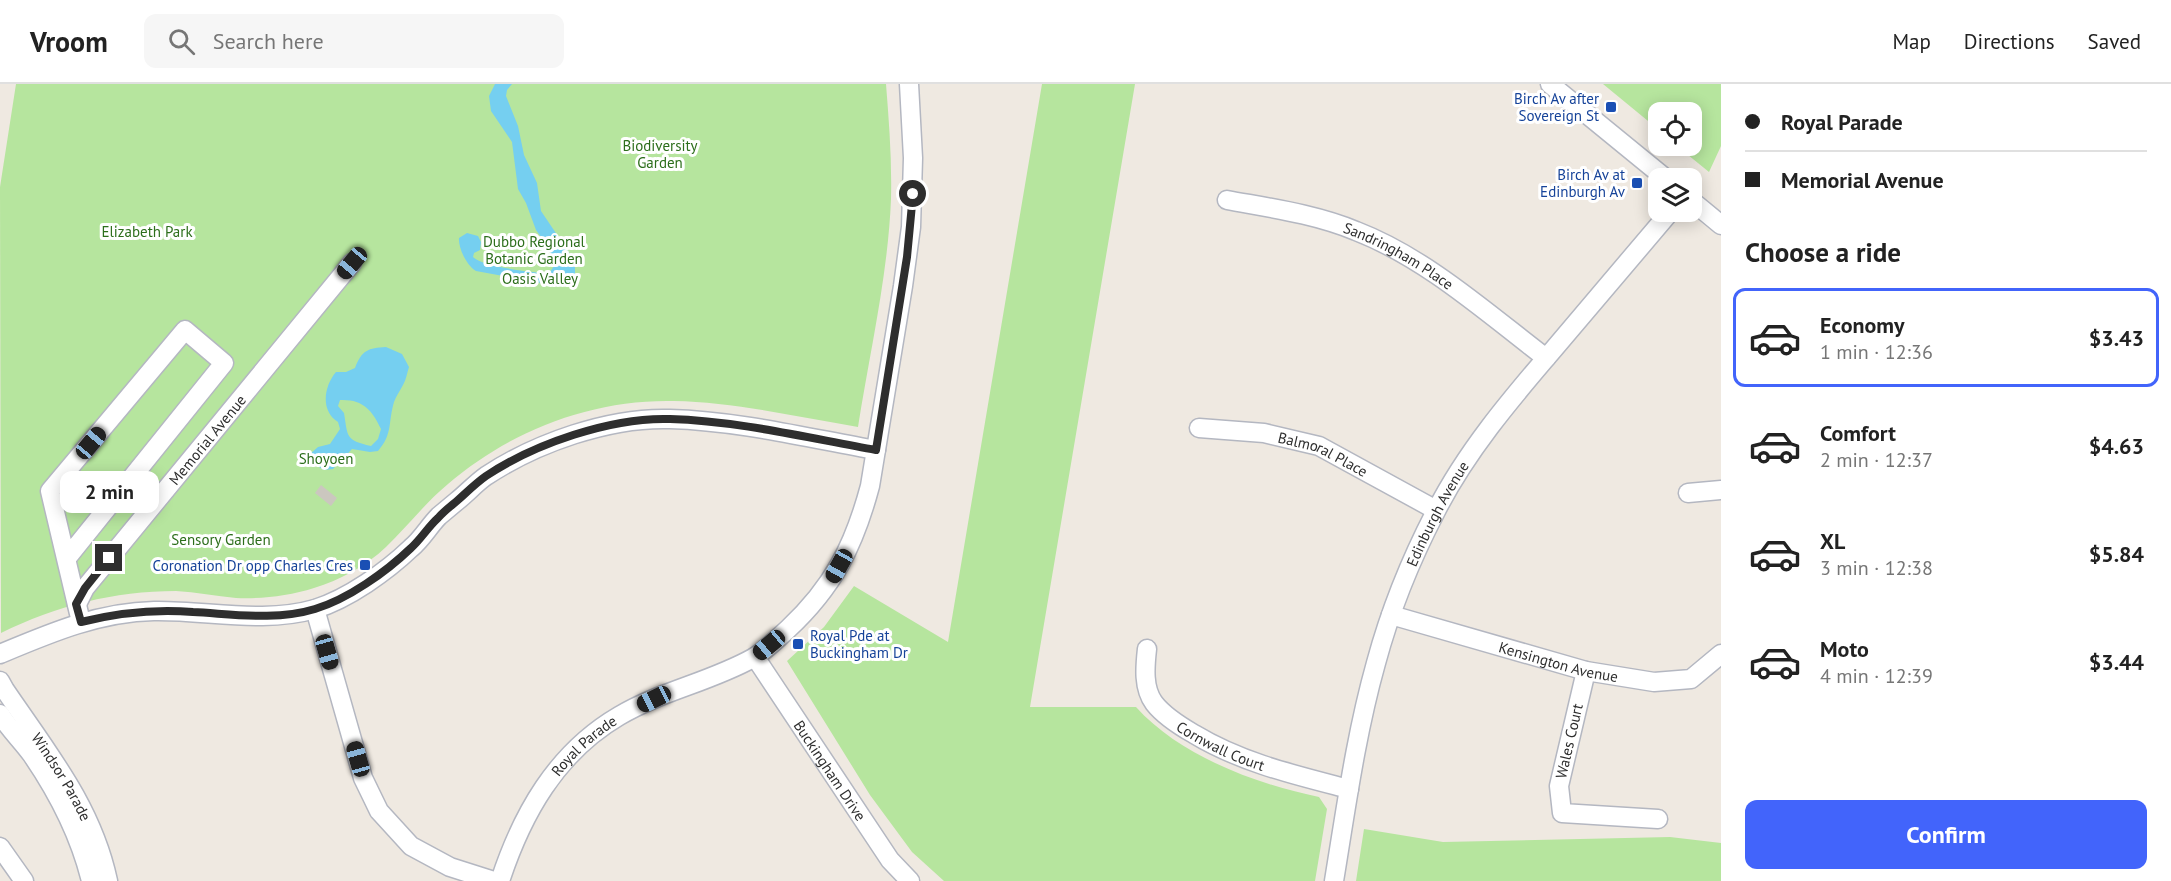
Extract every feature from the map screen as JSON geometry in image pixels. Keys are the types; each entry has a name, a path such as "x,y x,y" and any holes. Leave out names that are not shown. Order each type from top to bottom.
{"street":[{"name":"Royal Parade","path":"500,881 511,846 531,806 542,788 566,759 618,716 755,657 807,611 830,583 860,523 876,450 903,286 910,227 913,158 909,84"},
{"path":"1550,84 1573,91 1654,168"},
{"name":"Sandringham Place","path":"1227,200 1302,214 1356,231 1417,261 1546,358"},
{"path":"1702,209 1721,225"},
{"name":"Edinburgh Avenue","path":"1334,881 1349,789 1369,690 1391,615 1410,566 1436,510 1475,448 1500,414 1662,222"},
{"name":"Memorial Avenue","path":"76,604 85,588 352,263"},
{"path":"67,558 224,363 185,330 50,491 81,622"},
{"path":"0,654 81,622 105,616 152,611 191,611 257,616 315,609 351,592 380,573 412,548 438,517 486,476 543,446 612,423 668,419 722,423 876,450"},
{"name":"Balmoral Place","path":"1198,428 1264,434 1319,446 1436,510"},
{"path":"1688,493 1721,490"},
{"path":"315,609 363,778 379,811 411,846 450,867 494,881"},
{"name":"Kensington Avenue","path":"1391,615 1586,670 1654,682 1691,680 1721,654"},
{"name":"Cornwall Court","path":"1147,649 1145,677 1153,702 1177,724 1209,744 1237,756 1269,768 1349,789"},
{"name":"Buckingham Drive","path":"755,657 890,860 910,881"},
{"name":"Wales Court","path":"1586,670 1559,786 1562,813 1658,819"},
{"name":"Windsor Parade","path":"0,681 80,802 95,836 108,881"},
{"name":"Windsor Parade","path":"2,719 31,754 56,794 80,844 91,881"},
{"path":"0,847 24,881"}],"green space":[{"path":"16,84 886,84 891,170 889,228 882,285 858,427 696,402 643,402 582,412 525,434 472,465 440,491 378,554 352,572 324,585 295,593 256,598 176,591 108,597 43,615 1,633 0,187"},
{"path":"1042,84 1135,84 1030,707 1136,707 1174,740 1220,766 1270,784 1319,797 1327,809 1315,881 944,881 912,852 870,795 787,661 824,627 854,586 948,642"},
{"path":"1603,84 1721,84 1721,146 1709,172 1689,156 1702,156 1702,102 1648,102 1648,121"},
{"path":"1364,829 1443,842 1670,837 1721,843 1721,881 1356,881"}],"water":[{"path":"495,84 512,84 506,96 518,126 524,155 537,183 541,211 575,262 575,277 568,284 557,286 476,271 466,261 462,252 459,238 467,233 478,236 481,242 480,250 474,253 473,257 485,263 543,273 550,272 554,266 549,248 536,230 518,189 512,142 491,111 489,96"},
{"path":"386,347 402,354 409,367 394,402 386,439 378,451 352,449 333,469 324,470 314,464 310,454 318,447 330,444 340,429 326,405 329,384 336,372 346,372 355,368 366,351","holes":["340,400 348,400 366,407 381,429 378,439 371,446 356,442 349,436 344,413 338,406"]}],"building":[{"path":"321,485 337,498 331,506 315,493"}],"place":[{"name":"Birch Av after Sovereign St","path":"1611,107"},
{"name":"Birch Av at Edinburgh Av","path":"1637,183"},
{"name":"Coronation Dr opp Charles Cres","path":"365,565"},
{"name":"Royal Pde at Buckingham Dr","path":"798,644"}],"route":[{"path":"109,558 85,588 76,604 81,622 105,616 152,611 191,611 257,616 315,609 351,592 380,573 412,548 438,517 486,476 543,446 612,423 668,419 722,423 876,450 903,286 913,194"}],"park label":[{"name":"Biodiversity Garden","path":"660,154"},
{"name":"Elizabeth Park","path":"147,231"},
{"name":"Dubbo Regional Botanic Garden","path":"534,250"},
{"name":"Oasis Valley","path":"540,278"},
{"name":"Shoyoen","path":"326,458"},
{"name":"Sensory Garden","path":"221,539"}]}
